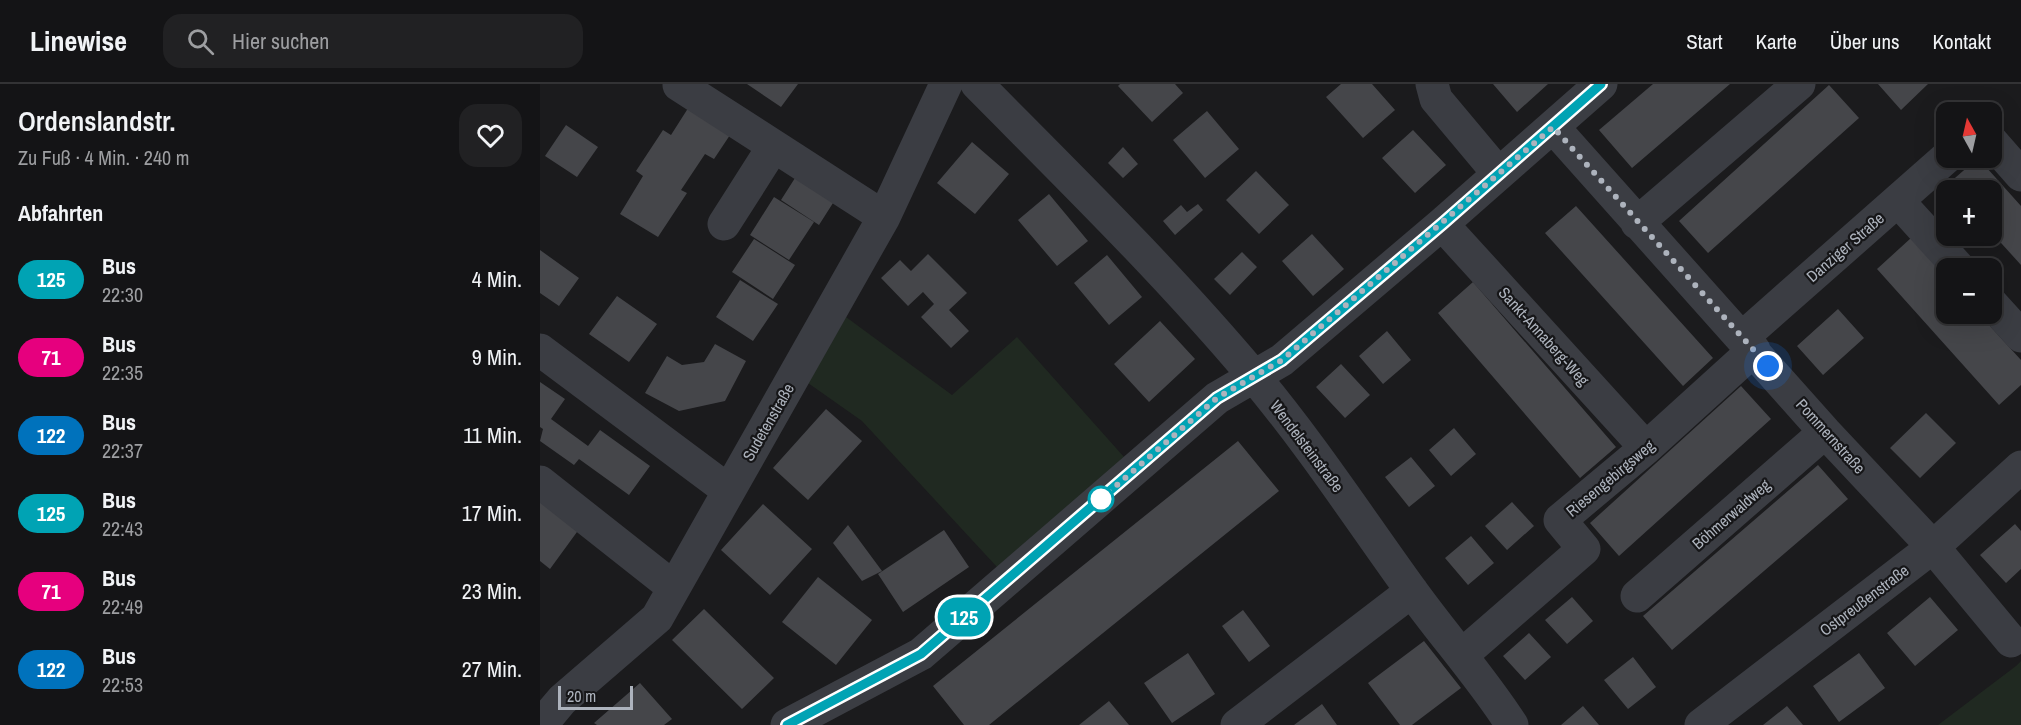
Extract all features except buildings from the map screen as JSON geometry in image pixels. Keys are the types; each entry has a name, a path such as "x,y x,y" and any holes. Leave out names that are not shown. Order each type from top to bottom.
{"street":[{"name":"Sudetenstraße","path":"541,725 562,700 657,618 884,217 946,84"},
{"name":"Wendelsteinstraße","path":"977,84 1138,247 1254,376 1367,525 1412,591 1512,725"},
{"path":"1432,84 1436,99 1498,173"},
{"path":"787,725 921,654 1217,398 1282,360 1442,224 1601,84"},
{"path":"1637,223 1799,84"},
{"path":"678,85 884,217"},
{"name":"Pommernstraße","path":"1553,127 1825,432 1933,547 2011,640"},
{"path":"724,224 773,147"},
{"path":"2002,153 2021,175"},
{"name":"Danziger Straße","path":"1748,343 1936,167"},
{"path":"1898,201 1950,258"},
{"name":"Sankt-Annaberg-Weg","path":"1442,224 1646,448"},
{"path":"2002,315 2021,336"},
{"name":"Riesengebirgsweg","path":"1462,655 1584,549 1560,520 1646,448 1748,343"},
{"path":"540,350 729,491"},
{"name":"Böhmerwaldweg","path":"1637,596 1825,432"},
{"name":"Ostpreußenstraße","path":"1701,725 1933,547 2021,467"},
{"path":"540,482 673,587"},
{"path":"1237,725 1412,591"}],"shaded area":[{"path":"846,317 952,395 1017,337 1124,457 997,567 862,421 808,383"},
{"path":"2021,661 2021,725 1938,725 2016,666"}],"bus line":[{"name":"125","path":"787,725 921,654 1217,398 1282,360 1442,224 1601,84"}],"route":[{"path":"1101,499 1217,398 1282,360 1553,127 1768,366"}]}
